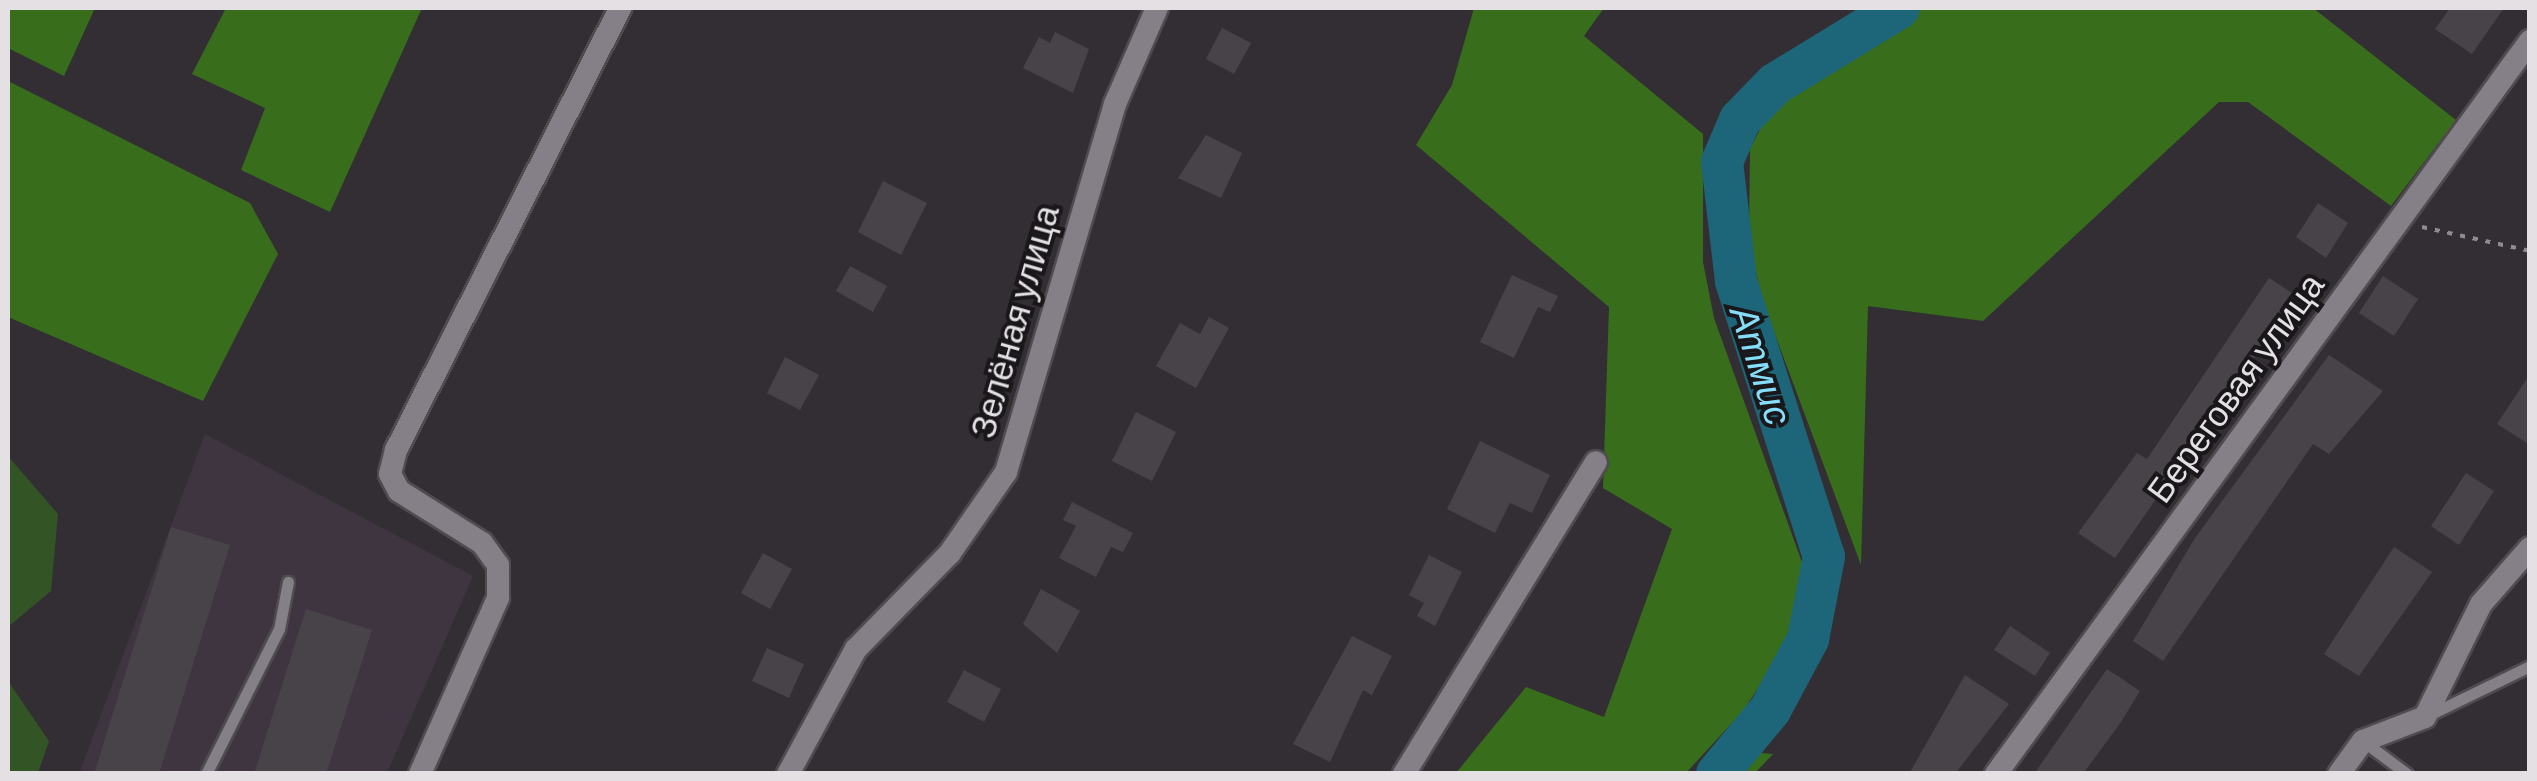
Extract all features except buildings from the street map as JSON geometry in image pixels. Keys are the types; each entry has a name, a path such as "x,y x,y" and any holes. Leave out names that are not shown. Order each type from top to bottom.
{"street":[{"path":"420,774 498,598 498,565 482,542 400,490 390,474 396,450 620,8"},
{"name":"Зелёная улица","path":"788,774 856,649 950,554 1006,472 1115,104 1157,8"},
{"name":"Береговая улица","path":"1996,774 2530,41"},
{"path":"1404,774 1596,462"},
{"path":"2339,774 2363,741 2425,717 2481,604 2530,548"}],"lane":[{"path":"206,774 279,629 288,582"},
{"path":"2425,717 2530,666"},
{"path":"2363,741 2406,774"}],"path":[{"path":"2397,222 2530,251"}],"shaded area":[{"path":"205,434 473,576 387,773 79,774"}],"green space":[{"path":"8,8 95,8 64,76 8,48"},
{"path":"226,8 422,8 330,212 241,170 265,108 192,74"},
{"path":"1474,8 1604,8 1584,36 1703,134 1703,262 1714,318 1808,579 1795,632 1743,711 1686,773 1456,773 1526,687 1604,717 1672,529 1603,488 1609,307 1416,145 1452,85"},
{"path":"1923,8 2313,8 2456,120 2391,206 2248,102 2219,102 1983,321 1868,306 1861,565 1762,300 1749,240 1750,149 1777,96"},
{"path":"8,81 250,203 278,254 203,401 8,317"},
{"path":"8,456 58,514 51,591 8,627"},
{"path":"8,681 49,741 38,773 8,773"},
{"path":"1750,752 1773,754 1755,773 1731,773"}],"waterway":[{"name":"Атмис","path":"1717,774 1770,710 1808,639 1824,557 1736,281 1722,162 1740,120 1775,84 1899,8"}]}
